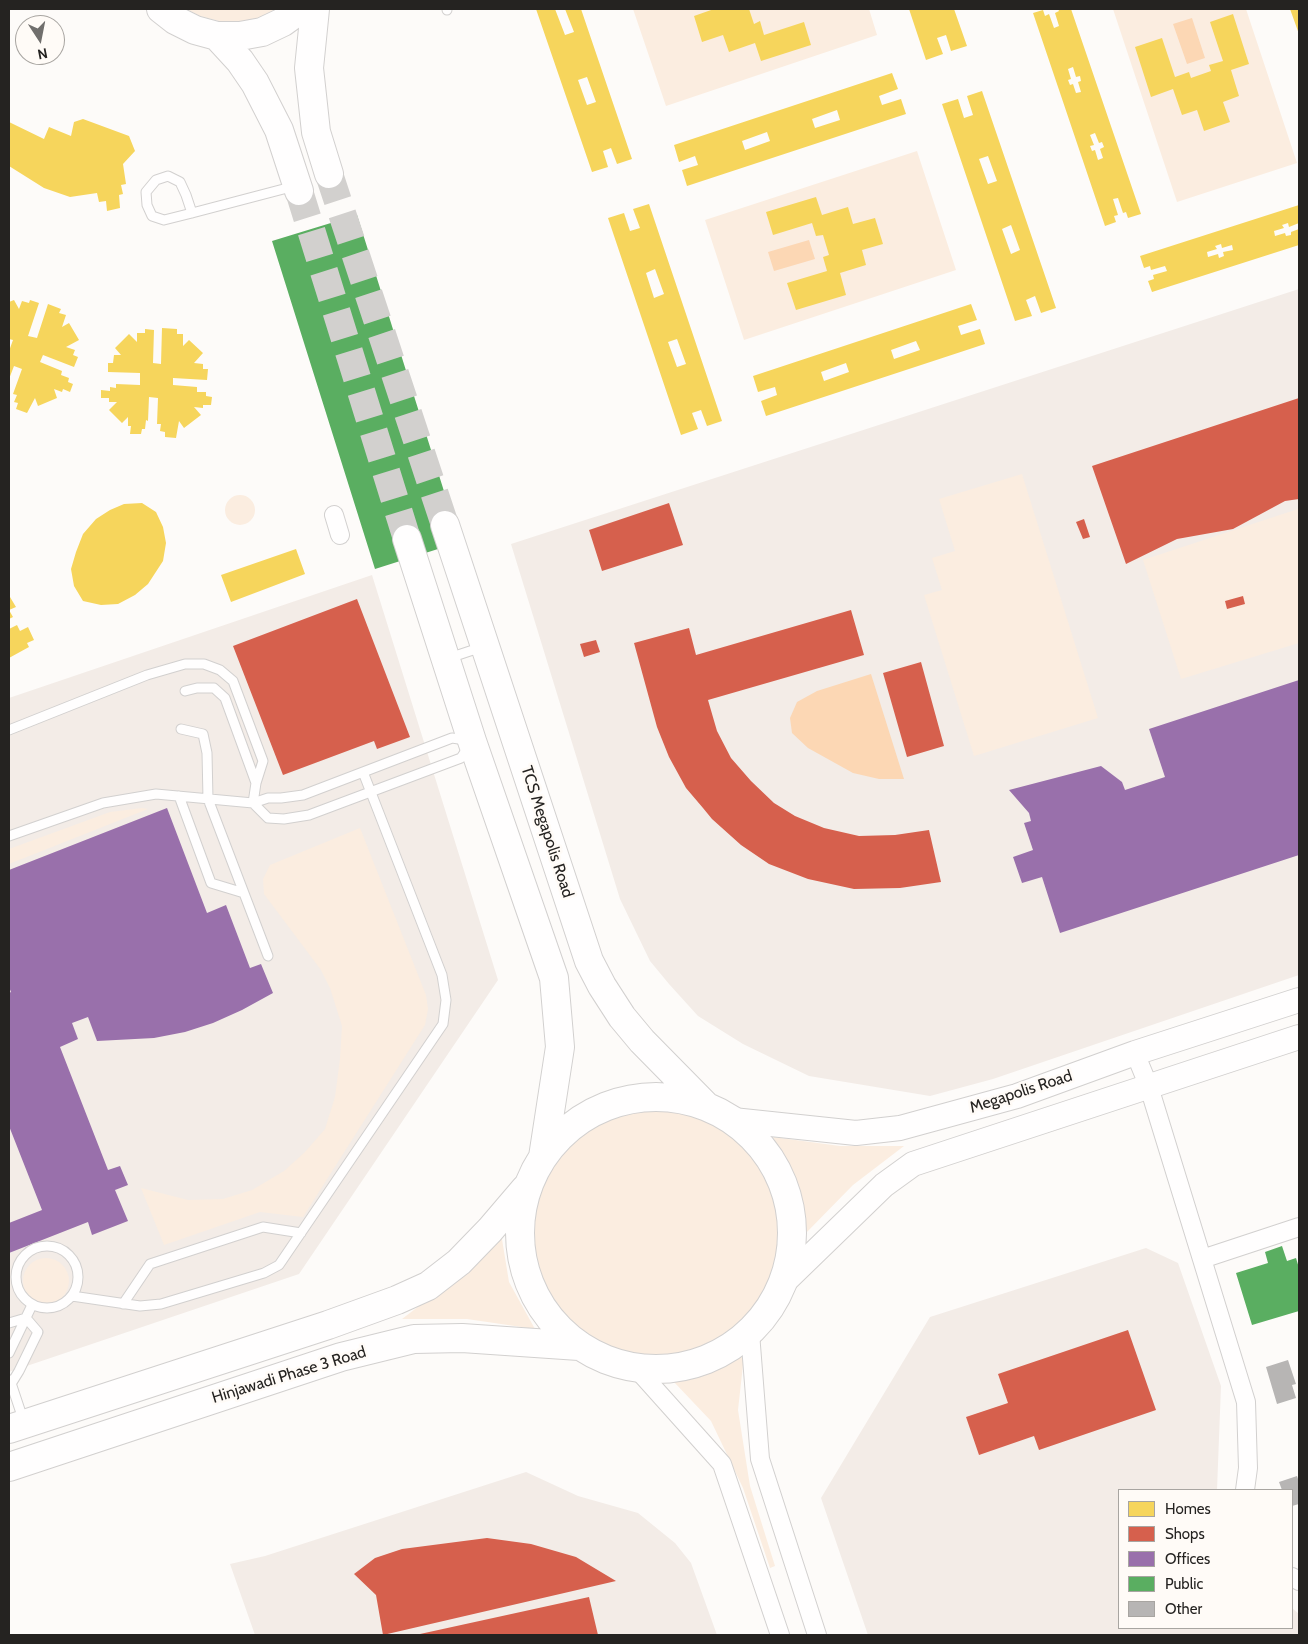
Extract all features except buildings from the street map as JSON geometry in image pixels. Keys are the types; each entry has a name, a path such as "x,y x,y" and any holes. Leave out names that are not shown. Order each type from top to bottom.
{"main road":[{"path":"168,14 195,30 217,36 240,36 262,32 283,22 301,9"},
{"path":"314,9 308,68 316,132 329,174"},
{"path":"217,36 240,61 255,83 279,130 298,188"},
{"name":"TCS Megapolis Road","path":"445,525 590,961 602,986 622,1017 706,1106"},
{"path":"407,539 472,741 554,978 560,1047 543,1157"},
{"path":"646,1097 676,1098 706,1106 733,1120 756,1140 775,1164 787,1192 793,1222 792,1253 784,1282 770,1310 750,1333 725,1351 697,1363 667,1369 636,1368 606,1360 579,1346 556,1326 538,1302 525,1274 520,1244 521,1213 529,1184 543,1157 563,1134 588,1115 616,1103 646,1097"},
{"name":"Hinjawadi Phase 3 Road","path":"17,1427 328,1325 397,1300 428,1286 459,1262 490,1230 529,1184"},
{"name":"Hinjawadi Phase 3 Road","path":"9,1466 341,1357 414,1339 462,1338 579,1346"}],"street":[{"path":"150,9 168,14"},
{"path":"334,515 340,535"},
{"name":"Megapolis Road","path":"733,1120 856,1133 900,1128 1017,1096 1134,1053 1299,1000"},
{"path":"784,1282 884,1186 913,1164 1299,1037"},
{"path":"1134,1053 1149,1087 1246,1402 1248,1468 1245,1489"},
{"path":"1202,1259 1299,1227"},
{"path":"750,1333 760,1459 817,1635"},
{"path":"636,1368 722,1464 780,1635"}],"lane":[{"path":"192,213 180,182 168,176 156,180 146,192 147,205 152,216 164,220 298,188"},
{"path":"445,660 484,646"},
{"path":"9,730 147,675 185,664 204,664 220,670 233,681 263,761 256,783 253,804"},
{"path":"185,691 196,688 214,688 225,698 256,783"},
{"path":"181,729 203,734 208,753 208,799 268,956"},
{"path":"9,836 103,804 156,794 253,804 268,798 303,795 452,738 472,741 461,758 309,815 284,819 268,818 253,804"},
{"path":"72,1296 140,1306 161,1304 264,1273 279,1265 443,1024 446,1000 442,974 363,772"},
{"path":"179,796 211,883 244,893"},
{"path":"124,1304 150,1264 263,1227 301,1233"},
{"path":"45,1246 62,1250 74,1263 78,1280 72,1296 58,1307 40,1308 32,1305 20,1292 16,1284 17,1267 28,1253 45,1246"},
{"path":"9,1353 32,1305"},
{"path":"17,1427 10,1380 20,1371 38,1332 26,1318"},
{"path":"9,1324 26,1318"}],"shaded area":[{"path":"186,9 276,9 258,18 239,22 219,21 200,16"},
{"path":"633,9 869,9 877,35 666,106"},
{"path":"1113,9 1246,9 1297,163 1177,202"},
{"path":"1192,18 1205,58 1187,64 1173,24"},
{"path":"917,151 956,270 744,340 705,220"},
{"path":"809,240 815,259 774,271 768,252"},
{"path":"1299,289 1299,975 993,1079 930,1096 809,1076 743,1044 698,1016 650,961 620,899 511,544"},
{"path":"1022,474 1098,718 974,756 924,595 942,590 932,558 955,551 939,499"},
{"path":"240,495 251,499 255,510 251,521 240,525 229,521 225,510 229,499"},
{"path":"1298,509 1299,643 1181,679 1143,560"},
{"path":"372,575 498,980 299,1274 9,1372 9,698"},
{"path":"871,674 904,779 879,779 853,773 808,748 792,733 790,718 797,702 817,691"},
{"path":"148,809 9,864 9,849 110,812"},
{"path":"360,828 426,995 428,1009 425,1025 303,1217 260,1212 164,1245 141,1188 188,1200 223,1199 252,1190 284,1171 305,1152 325,1129 335,1097 342,1026 330,988 321,970 264,894 263,879 270,865"},
{"path":"644,1111 668,1111 692,1116 714,1125 743,1146 758,1165 769,1186 776,1209 778,1233 776,1257 769,1280 758,1301 743,1320 714,1341 692,1350 668,1355 644,1355 620,1350 598,1341 578,1328 561,1311 548,1291 539,1269 534,1245 534,1221 539,1197 548,1175 561,1155 578,1138 598,1125 620,1116"},
{"path":"773,1137 840,1146 904,1146 853,1185 805,1234 796,1181"},
{"path":"501,1233 509,1282 535,1329 467,1319 402,1319 453,1280"},
{"path":"1146,1248 1178,1263 1221,1386 1217,1489 1118,1489 1118,1629 1293,1629 1293,1609 1299,1614 1299,1635 868,1635 821,1498 930,1317"},
{"path":"46,1258 59,1262 65,1268 69,1281 65,1294 59,1300 46,1304 33,1300 27,1294 23,1281 27,1268 33,1262"},
{"path":"744,1356 738,1410 750,1486 775,1566 770,1568 743,1488 711,1421 674,1382 709,1373"},
{"path":"526,1472 578,1496 638,1513 675,1543 691,1563 717,1635 255,1635 230,1564 265,1556"}],"tunnel":[{"path":"329,174 445,525"},
{"path":"299,191 407,539"}]}
